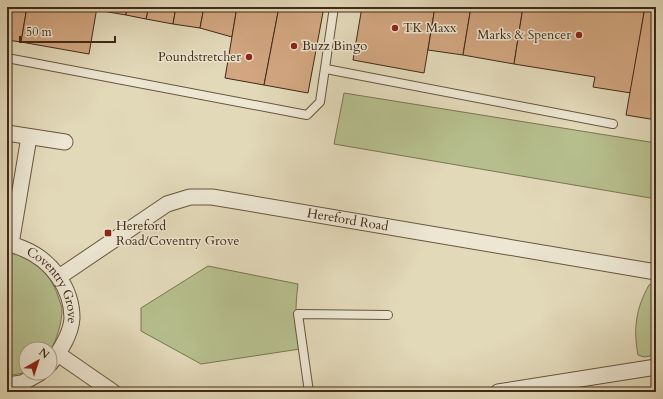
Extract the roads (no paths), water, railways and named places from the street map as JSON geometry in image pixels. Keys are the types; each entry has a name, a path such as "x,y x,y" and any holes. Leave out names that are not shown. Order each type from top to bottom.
{"street":[{"path":"7,134 65,142"},
{"path":"9,244 29,137"},
{"name":"Hereford Road","path":"59,277 167,204 190,197 220,199 656,272"},
{"name":"Coventry Grove","path":"9,244 33,252 48,263 59,277 70,298 72,318 68,336 58,352"},
{"path":"58,361 113,392"},
{"path":"498,392 656,367"},
{"path":"10,388 26,381"}],"lane":[{"path":"7,58 307,115 320,102 334,7"},
{"path":"326,69 613,124"},
{"path":"309,392 298,314 388,315"}],"place":[{"name":"TK Maxx","path":"395,28"},
{"name":"Marks & Spencer","path":"579,35"},
{"name":"Buzz Bingo","path":"294,46"},
{"name":"Poundstretcher","path":"249,57"},
{"name":"Hereford Road/Coventry Grove","path":"108,233"}]}
